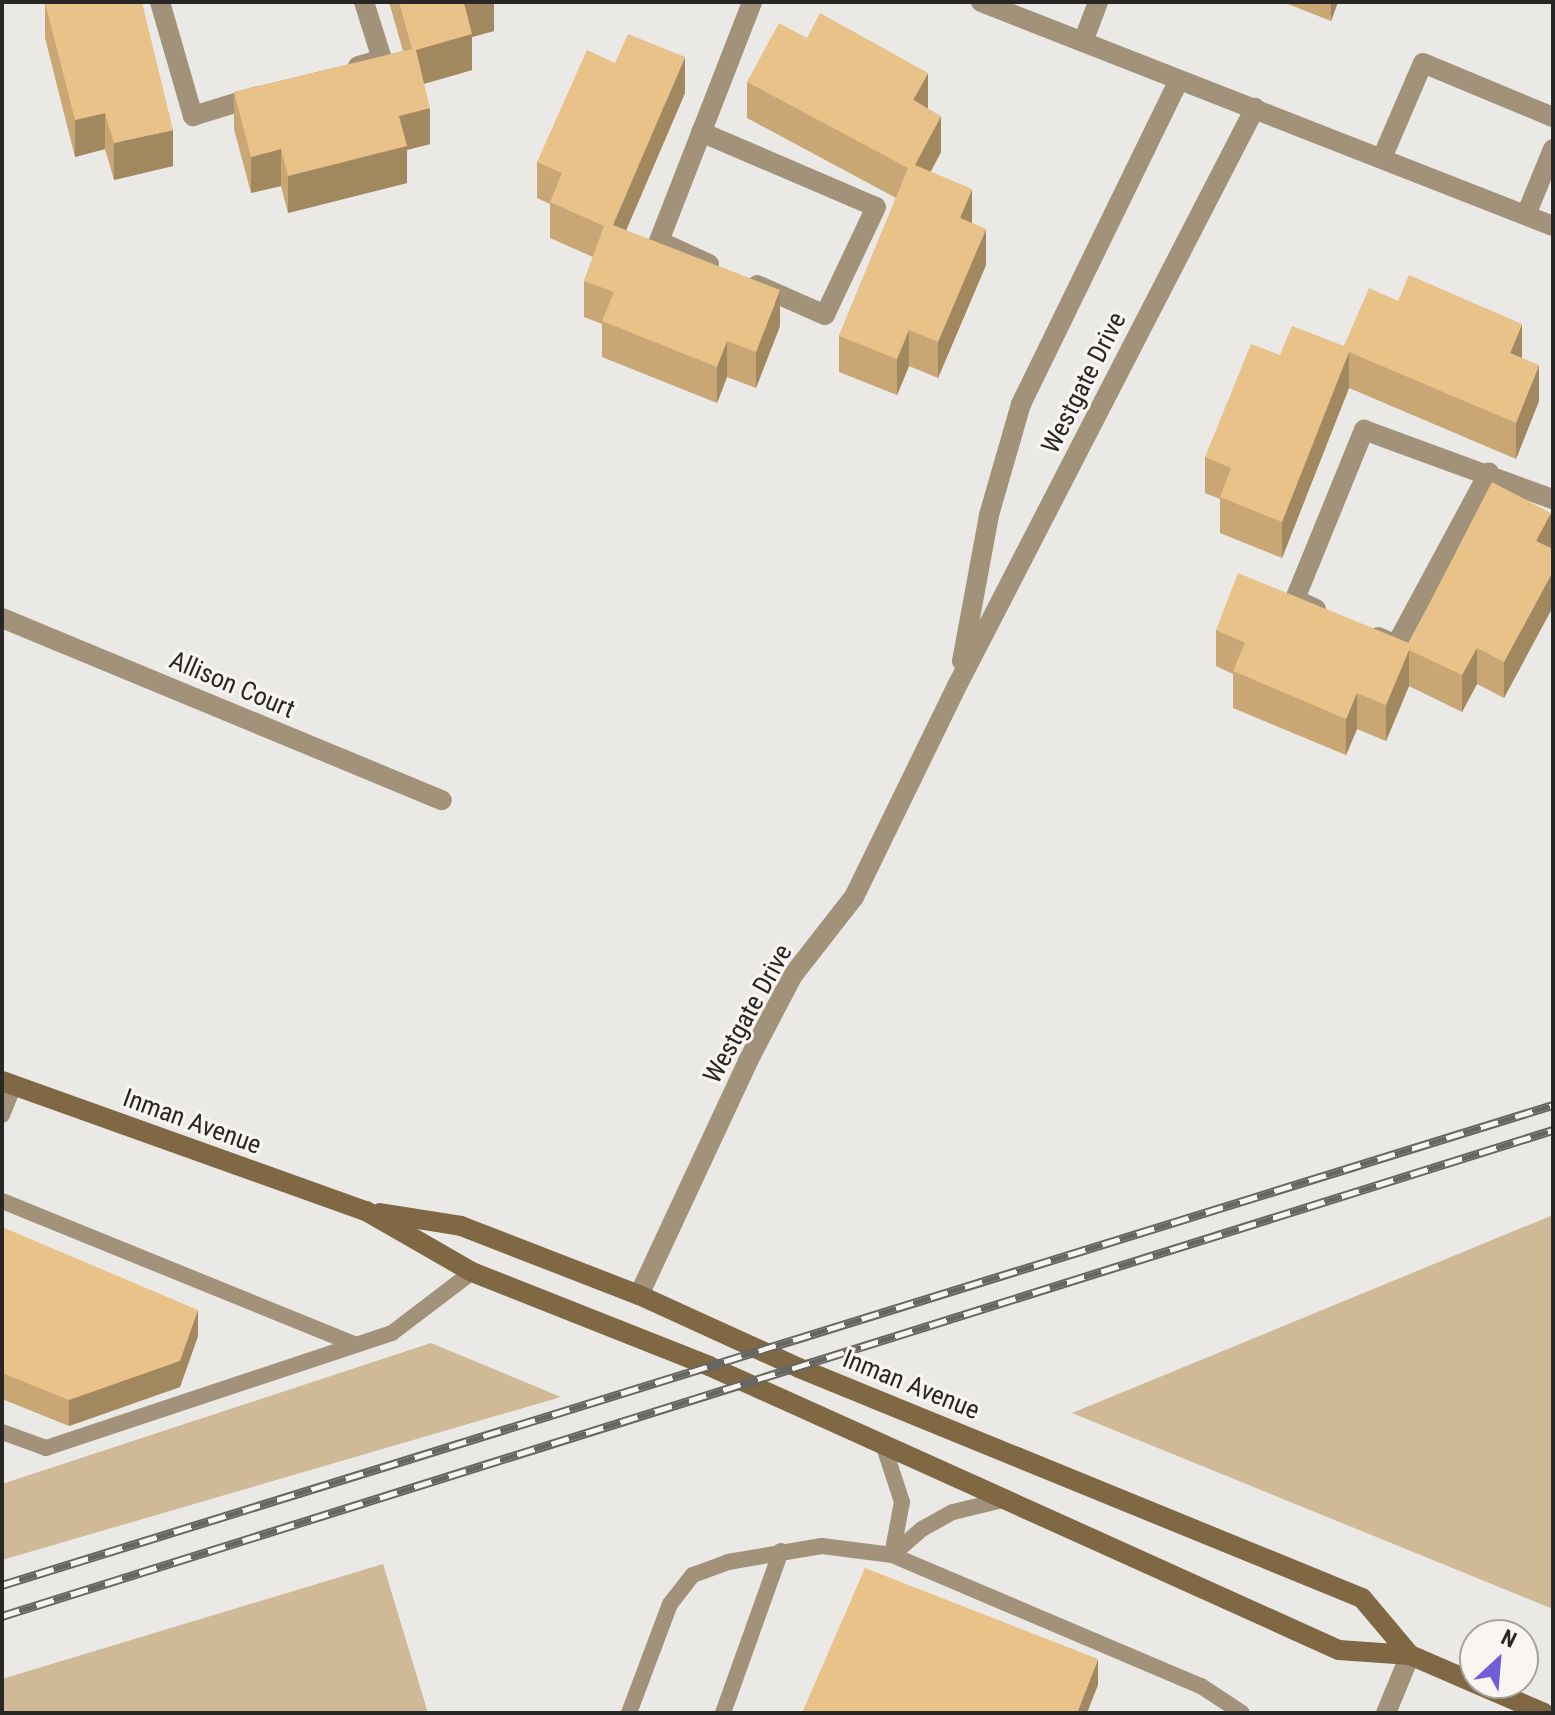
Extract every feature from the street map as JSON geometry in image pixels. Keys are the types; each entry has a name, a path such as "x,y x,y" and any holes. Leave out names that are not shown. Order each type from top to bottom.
{"main road":[{"name":"Inman Avenue","path":"8,1083 366,1211 472,1272 709,1366 1339,1650 1410,1655 1544,1713"},
{"name":"Inman Avenue","path":"366,1211 461,1226 639,1295 799,1368 1362,1598 1410,1655"}],"street":[{"path":"160,2 193,116 280,89"},
{"path":"338,72 382,59 364,2"},
{"path":"701,132 876,207 825,315 659,241 701,132 752,2"},
{"path":"981,2 1553,226"},
{"path":"1083,42 1098,2"},
{"path":"1382,158 1423,63 1553,117"},
{"name":"Westgate Drive","path":"959,682 989,515 1021,404 1179,80"},
{"name":"Westgate Drive","path":"639,1295 748,1061 793,975 854,897 959,682 1255,108"},
{"path":"1526,215 1553,149"},
{"path":"1489,472 1396,645 1295,599 1364,430 1489,472 1553,499"},
{"name":"Allison Court","path":"2,618 442,800"},
{"path":"1386,1713 1410,1655"}],"lane":[{"path":"2,1115 8,1083"},
{"path":"2,1201 355,1344"},
{"path":"2,1432 46,1448 392,1333 472,1272"},
{"path":"884,1447 902,1502 892,1555"},
{"path":"892,1555 922,1529 953,1512 1003,1500"},
{"path":"629,1713 670,1604 693,1575 728,1562 822,1546 892,1555 1201,1686 1242,1713"},
{"path":"723,1713 781,1551"}],"shaded area":[{"path":"1553,1215 1553,1609 1072,1413"},
{"path":"431,1343 561,1397 2,1560 2,1484"},
{"path":"383,1564 428,1713 2,1713 2,1679"}],"building":[{"path":"45,2 142,2 173,130 114,143 105,113 75,120"},
{"path":"399,2 467,2 464,3 472,34 416,50 430,108 399,116 407,146 288,176 281,149 251,157 234,92 412,49"},
{"path":"820,13 928,73 913,100 941,116 915,165 972,189 960,218 986,229 938,342 909,330 897,359 839,336 908,168 747,82 779,23 807,38"},
{"path":"628,34 685,57 613,225 780,290 756,352 727,341 717,367 602,321 614,292 584,281 604,226 550,202 562,173 537,162 587,50 615,63"},
{"path":"1409,275 1522,324 1510,353 1539,365 1516,423 1349,352 1282,522 1220,497 1231,468 1205,457 1251,344 1280,355 1292,326 1344,346 1369,288 1398,301"},
{"path":"1492,482 1551,513 1536,541 1553,549 1553,571 1504,662 1477,648 1462,675 1409,650 1386,705 1357,693 1346,719 1233,671 1245,643 1216,630 1238,573 1409,643"},
{"path":"2,1227 198,1310 180,1361 69,1400 2,1373"},
{"path":"865,1568 1098,1659 1077,1713 802,1713"}],"railway":[{"path":"2,1585 1553,1105"},
{"path":"2,1616 1553,1130"}]}
